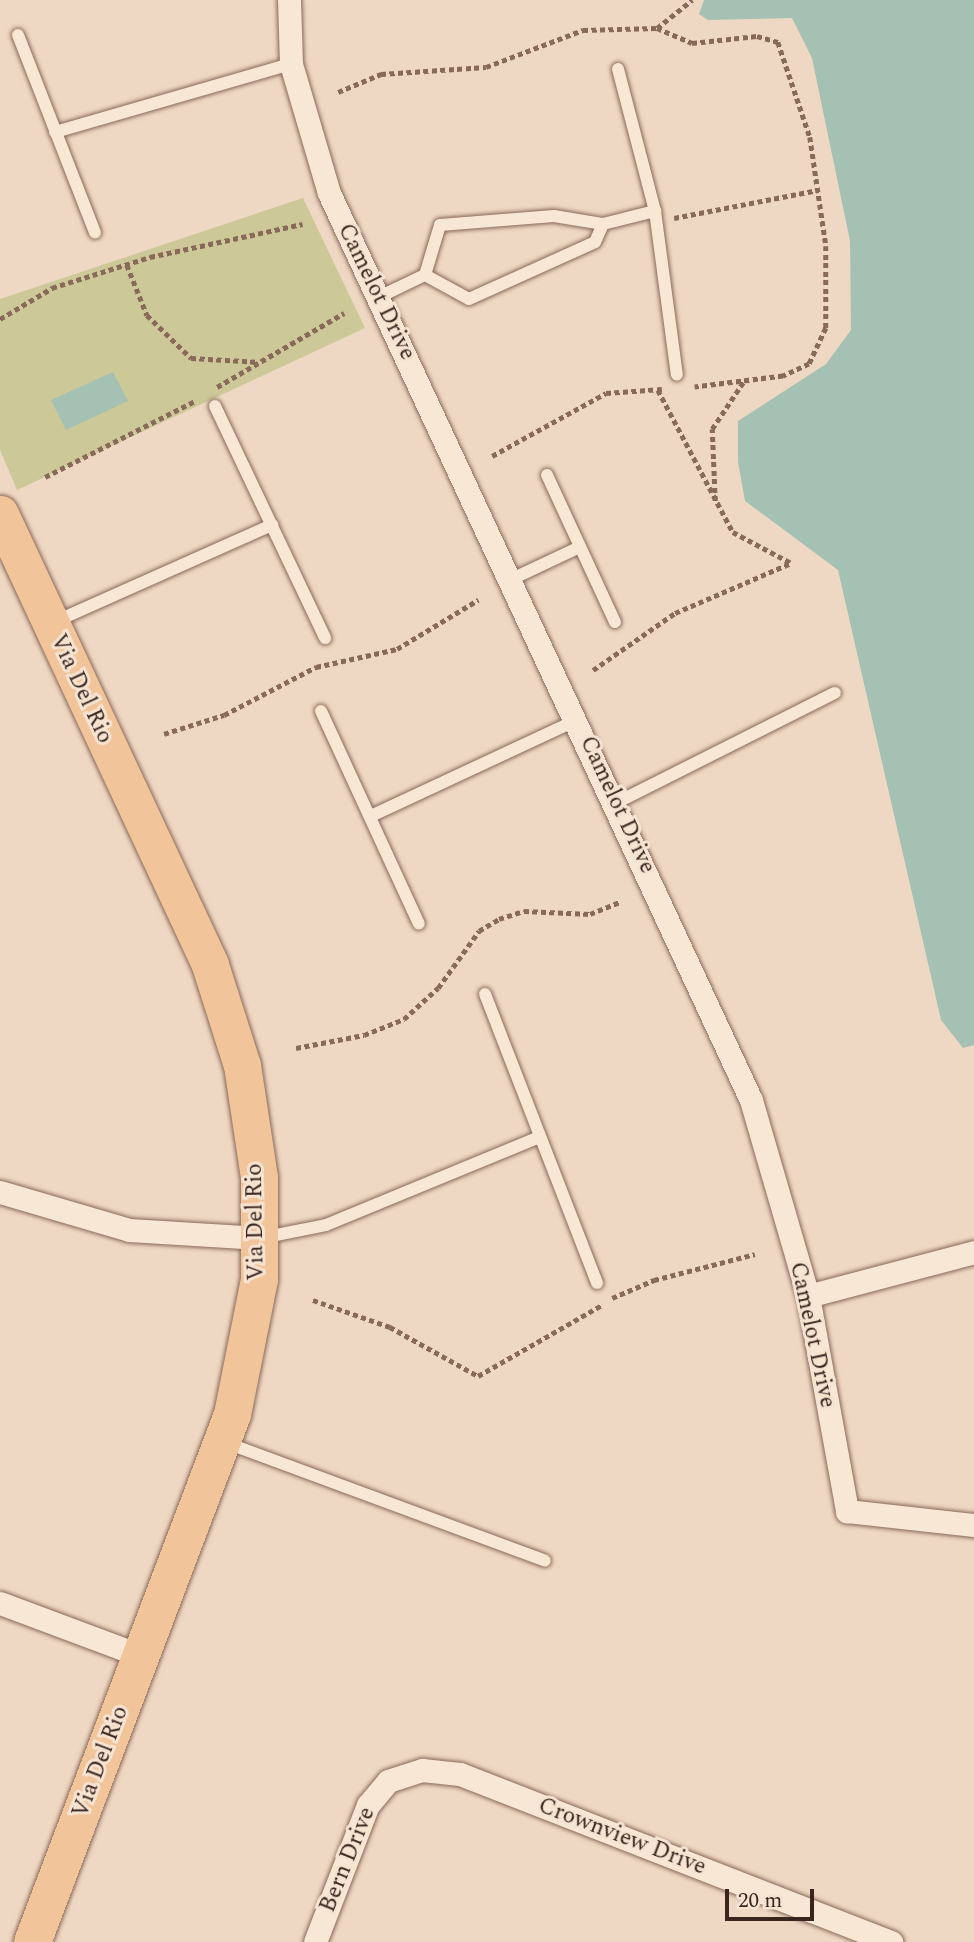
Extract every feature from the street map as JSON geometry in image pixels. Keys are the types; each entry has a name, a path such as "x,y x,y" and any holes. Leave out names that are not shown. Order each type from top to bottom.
{"main road":[{"name":"Via Del Rio","path":"0,514 210,965 242,1065 259,1177 260,1238 250,1345 223,1441 32,1942"}],"street":[{"name":"Camelot Drive","path":"289,0 291,64 329,193 514,578 751,1100 808,1296 846,1511 974,1525"},
{"path":"0,1192 129,1230 260,1238"},
{"path":"808,1296 974,1252"},
{"path":"0,1603 142,1656"},
{"name":"Crownview Drive","path":"388,1781 422,1770 460,1774 891,1942"},
{"name":"Bern Drive","path":"315,1942 368,1805 388,1781"}],"lane":[{"path":"18,35 95,233"},
{"path":"55,132 291,64"},
{"path":"618,69 656,216 677,375"},
{"path":"379,298 425,275 440,225 554,216 603,224 656,216"},
{"path":"425,275 470,299 595,242 603,224"},
{"path":"215,406 325,638"},
{"path":"547,475 615,622"},
{"path":"51,623 272,526"},
{"path":"514,578 580,547"},
{"path":"616,803 835,693"},
{"path":"321,711 419,924"},
{"path":"371,816 578,720"},
{"path":"485,994 597,1283"},
{"path":"260,1238 326,1225 539,1137"},
{"path":"223,1441 545,1561"}],"path":[{"path":"657,28 692,0"},
{"path":"338,92 381,74 486,67 583,30 657,28 692,43 757,36 778,42 802,108 818,190 828,273 822,341 800,370 682,388"},
{"path":"656,216 818,190"},
{"path":"0,319 37,294 127,265 302,224"},
{"path":"127,265 147,315 191,358 259,362"},
{"path":"715,503 712,429 745,380"},
{"path":"492,456 598,397 621,388 670,390"},
{"path":"593,670 711,593 791,563 743,541 715,503 658,389"},
{"path":"164,734 224,715 316,667 397,649 478,600"},
{"path":"296,1048 364,1035 404,1019 438,988 479,931 499,919 524,911 590,914 619,902"},
{"path":"313,1300 390,1327 478,1376 637,1286 755,1254"}],"shaded area":[{"path":"704,0 974,0 974,1045 963,1048 941,1020 838,570 745,501 738,462 738,421 826,364 851,330 850,241 812,58 792,18 708,20 699,14"},
{"path":"303,198 365,328 17,490 0,450 0,299"},
{"path":"113,372 128,401 66,430 51,400"}]}
